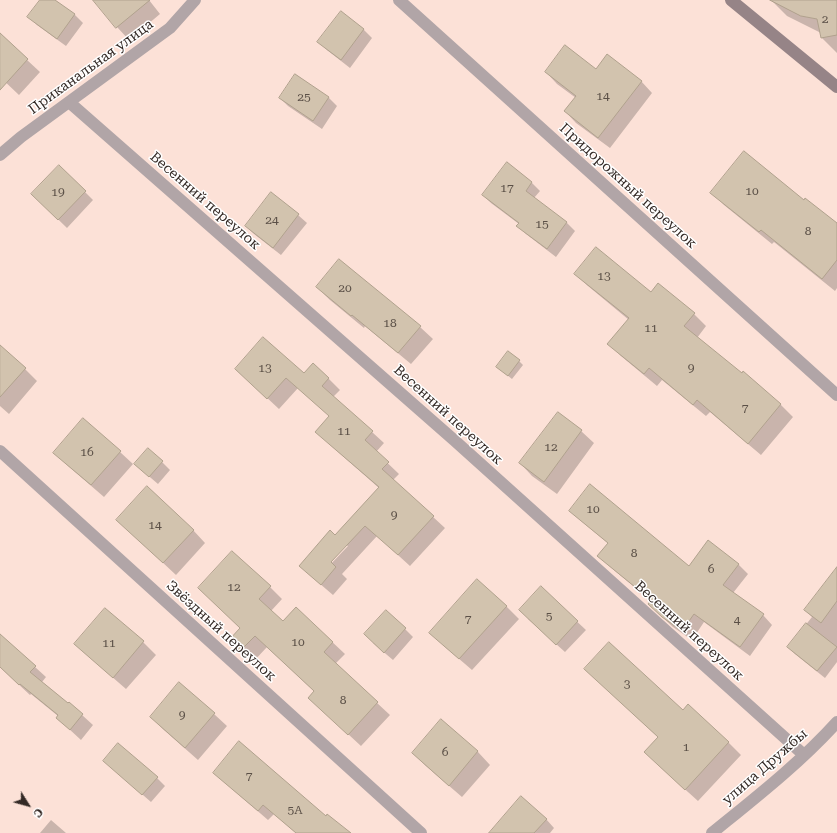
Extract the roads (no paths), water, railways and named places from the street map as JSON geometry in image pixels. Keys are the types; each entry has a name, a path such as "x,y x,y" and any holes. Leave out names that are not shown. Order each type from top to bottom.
{"street":[{"name":"Приканальная улица","path":"0,155 21,137 170,28 195,0"},
{"name":"Придорожный переулок","path":"398,0 837,395"},
{"path":"731,0 837,87"},
{"name":"Весенний переулок","path":"69,102 454,440 804,755"},
{"name":"Звёздный переулок","path":"0,451 421,833"},
{"name":"улица Дружбы","path":"712,833 804,755 837,722"}]}
